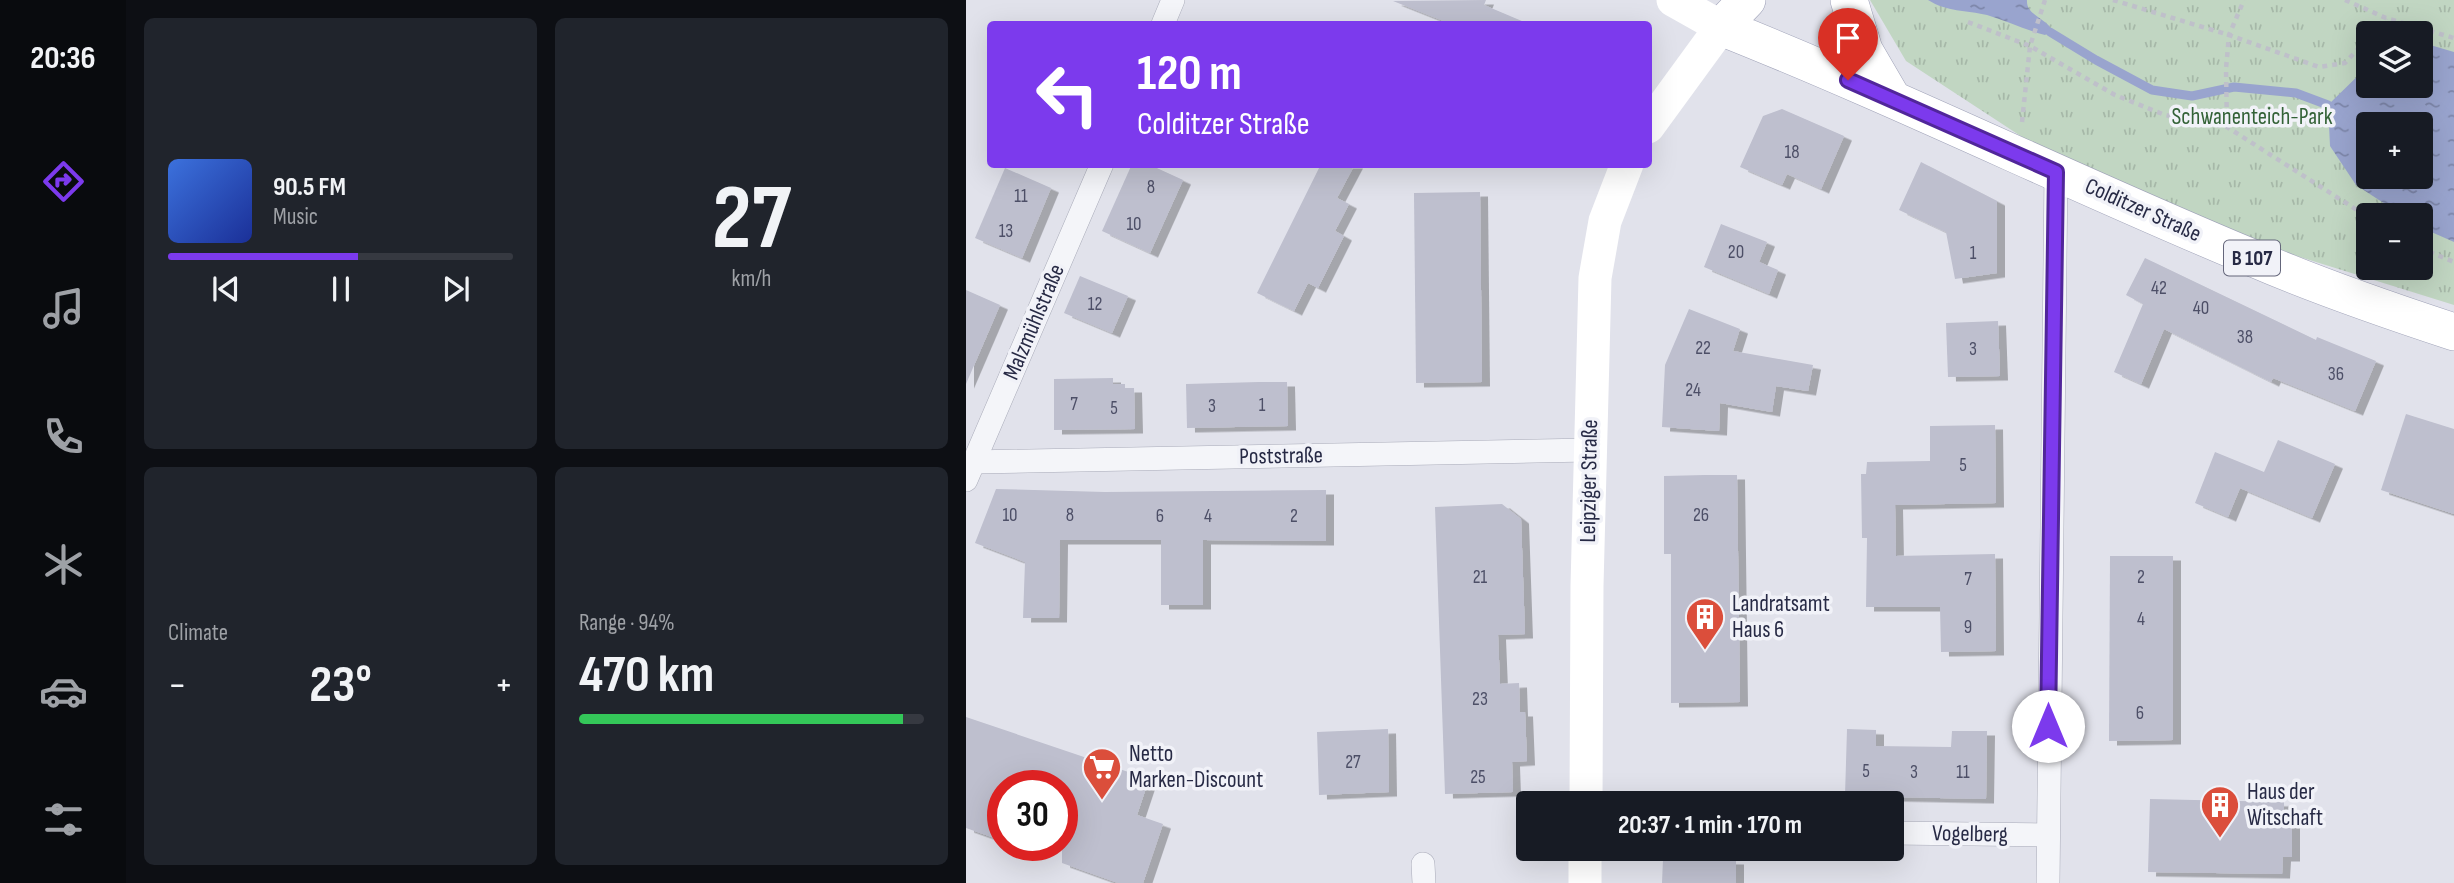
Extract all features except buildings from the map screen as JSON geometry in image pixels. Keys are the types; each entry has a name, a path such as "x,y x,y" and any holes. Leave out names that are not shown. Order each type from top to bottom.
{"main road":[{"path":"1673,0 1721,27"},
{"path":"1652,122 1721,27 1746,0"},
{"path":"1849,0 1864,50 1892,99"},
{"name":"Colditzer Straße","path":"1721,27 1892,99 2256,260 2368,303 2454,332"},
{"name":"Leipziger Straße","path":"1586,791 1589,450 1595,278 1605,220 1625,168"},
{"path":"1585,883 1586,861"}],"street":[{"path":"1164,21 1173,0"},
{"name":"Malzmühlstraße","path":"970,471 1100,168"},
{"path":"2048,883 2056,172"},
{"name":"Poststraße","path":"970,471 1589,450"},
{"name":"Vogelberg","path":"1904,834 2048,835"}],"path":[{"path":"2113,0 2229,35 2319,67 2345,64 2356,52"},
{"path":"2227,127 2226,69 2229,35 2244,0"},
{"path":"2345,0 2386,18 2454,38"},
{"path":"2019,155 2030,46 2044,2"},
{"path":"2383,21 2386,18"},
{"path":"1968,22 2030,46 2115,94 2165,115 2227,127 2356,209"},
{"path":"2433,253 2454,262"}],"green space":[{"name":"Schwanenteich-Park","path":"1870,0 2454,0 2454,305 2374,280 2433,280 2433,203 2356,203 2356,274 2239,238 2045,152 1906,61"}],"water":[{"path":"1928,0 2027,0 2029,9 2050,27 2050,32 2045,35 1987,15 1949,9"},
{"path":"2433,46 2454,52 2454,242 2433,233 2433,203 2384,203 2362,189 2433,189 2433,112 2356,112 2356,185 2330,146 2328,105 2356,78 2356,98 2433,98"}],"waterway":[{"path":"2050,32 2152,90 2192,96 2234,87 2296,93 2328,105"}],"place":[{"name":"Landratsamt Haus 6","path":"1705,651"},
{"name":"Netto Marken-Discount","path":"1102,801"},
{"name":"Haus der Witschaft","path":"2220,839"}],"route":[{"path":"1848,80 2056,172 2048,726"}]}
